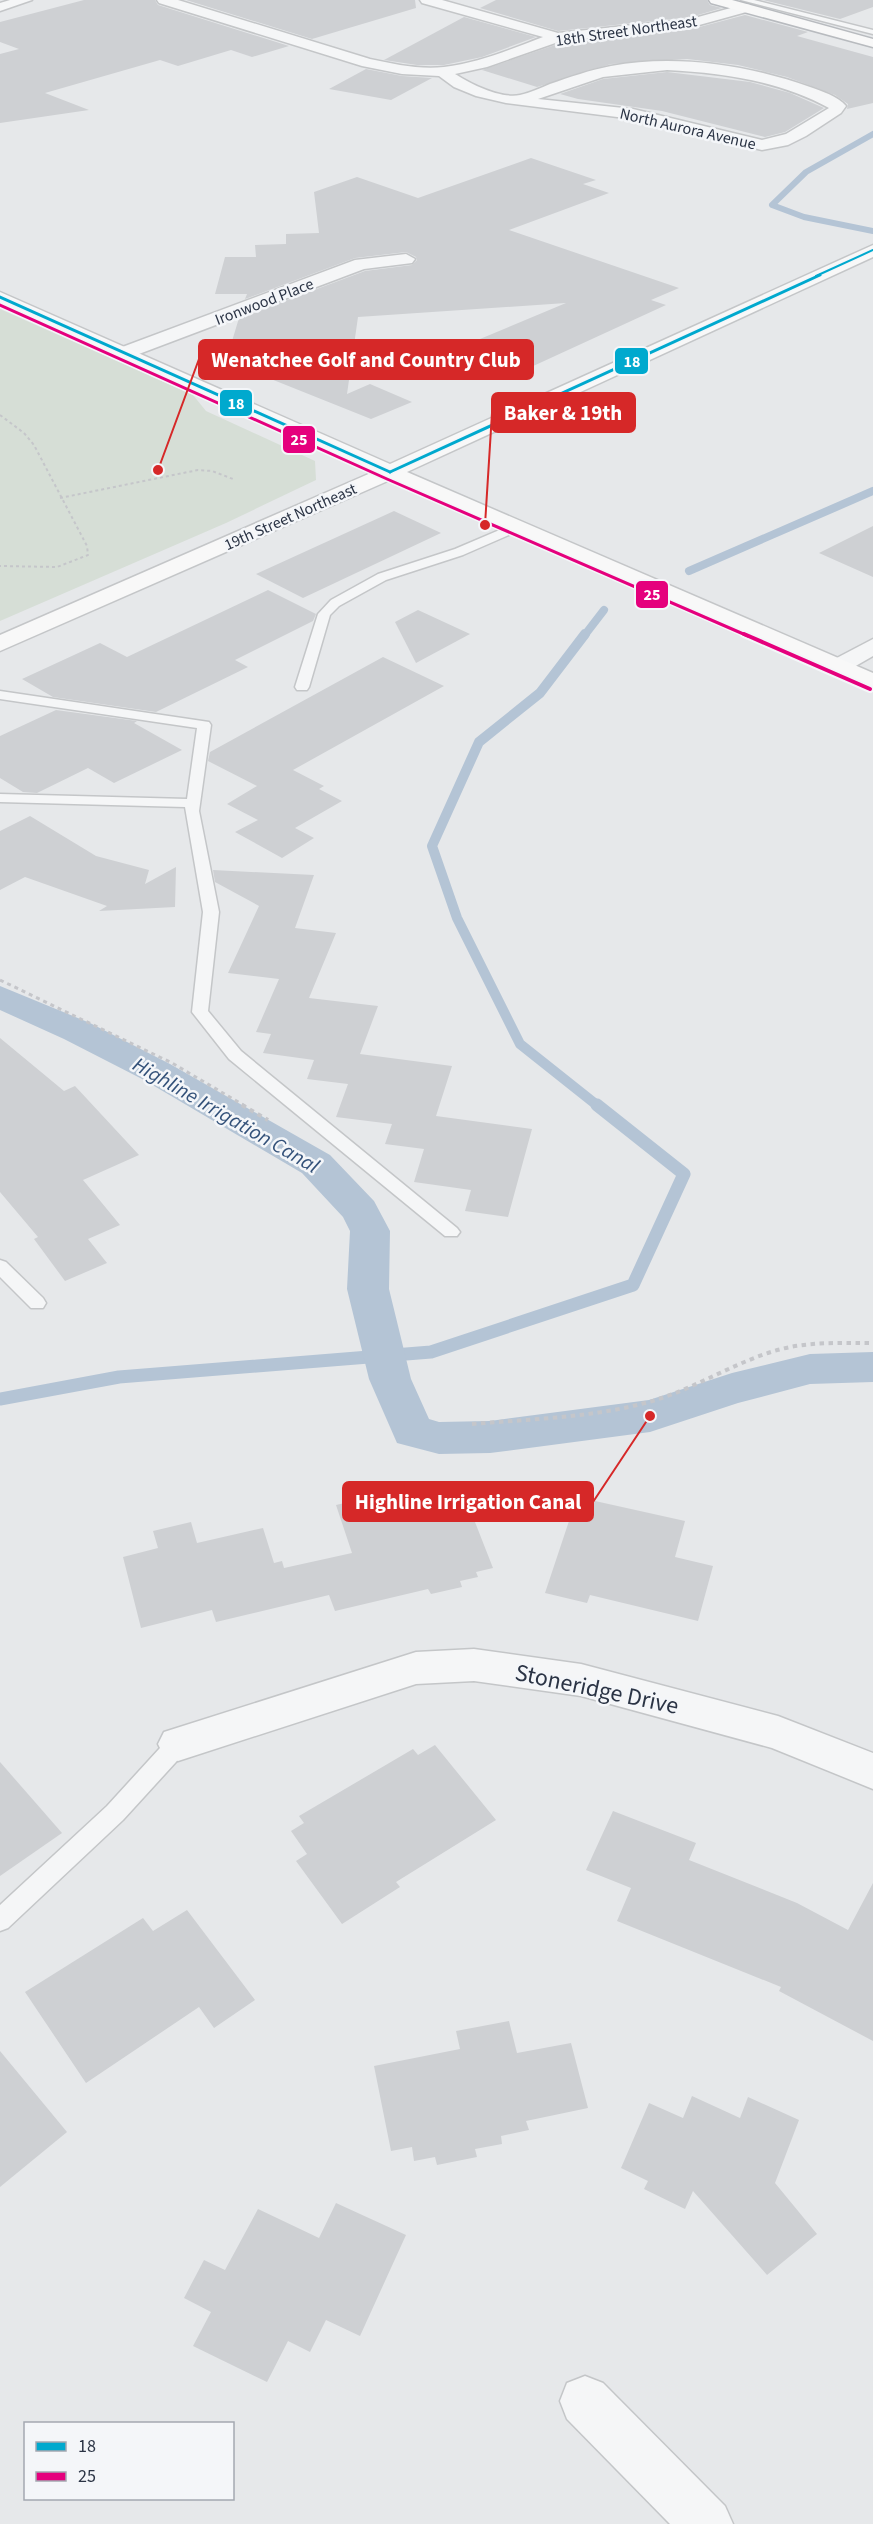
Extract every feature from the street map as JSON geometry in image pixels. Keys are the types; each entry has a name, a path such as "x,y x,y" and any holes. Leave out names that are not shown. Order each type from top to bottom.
{"main road":[{"path":"732,4 873,43"},
{"name":"19th Street Northeast","path":"0,644 390,472 873,250"},
{"path":"0,297 390,472 873,682"}],"street":[{"path":"0,7 25,0"},
{"name":"18th Street Northeast","path":"164,0 367,63 402,70 443,72 482,64 558,37 598,31 692,23 732,4"},
{"path":"427,0 558,37"},
{"path":"697,5 732,4"},
{"name":"North Aurora Avenue","path":"443,72 461,84 518,101 631,113 762,145 799,137 836,110 838,106 769,80 711,69 669,66 602,73 518,101"},
{"name":"Ironwood Place","path":"124,353 361,264 406,259"},
{"path":"838,666 873,646"},
{"name":"Stoneridge Drive","path":"178,1744 416,1668 474,1665 581,1680 778,1733 873,1771"},
{"path":"585,2401 707,2524"}],"lane":[{"path":"732,4 873,32"},
{"path":"302,687 324,614 335,603 391,574 459,552 516,527"},
{"path":"0,695 204,724 192,811 212,912 200,1012 235,1055 451,1232"},
{"path":"0,798 193,803"},
{"path":"0,1266 36,1303"},
{"path":"0,1920 115,1814 178,1744"}],"path":[{"path":"0,415 24,433 34,445 87,546 88,555 67,565 44,568 0,566"},
{"path":"60,498 198,470 212,471 233,479"},
{"path":"0,980 172,1063 270,1121"},
{"path":"472,1424 585,1414 645,1403 712,1380 769,1353 817,1342 873,1343"}],"shaded area":[{"path":"0,309 193,395 206,411 315,461 316,480 226,523 0,621"}],"building":[{"path":"84,0 155,0 158,5 289,46 252,57 231,50 178,66 160,60 45,93 89,110 0,123 0,54 19,49 0,42 0,22"},
{"path":"186,0 415,0 416,8 312,39"},
{"path":"496,0 707,0 710,5 722,8 691,17 558,31 480,8"},
{"path":"763,0 873,0 873,7 840,19"},
{"path":"745,15 808,32 797,36 873,57 873,103 847,109 848,104 835,95 787,77 738,65 687,59 611,64 537,87 482,70 561,43 692,29"},
{"path":"464,17 536,37 482,57 444,65 417,65 384,60"},
{"path":"366,69 402,76 432,78 391,100 329,89"},
{"path":"667,72 750,82 790,93 824,108 785,132 765,137 662,111 578,99 560,94 603,79"},
{"path":"531,158 596,180 583,184 609,193 509,230 679,288 651,300 666,305 518,373 456,349 566,303 358,317 347,394 370,384 412,402 371,419 226,361 239,318 365,271 412,265 417,260 416,257 406,252 355,258 245,299 247,294 215,294 225,257 256,257 255,245 286,244 286,234 319,233 314,192 357,177 418,198"},
{"path":"394,511 441,533 303,598 256,574"},
{"path":"873,526 873,577 819,553"},
{"path":"268,590 316,614 313,621 235,660 248,667 156,712 53,697 22,679 100,643 127,657"},
{"path":"418,610 470,634 416,663 395,622"},
{"path":"383,657 444,686 293,770 324,786 319,789 342,801 295,828 314,838 282,858 235,832 258,820 227,804 257,786 208,761 210,752"},
{"path":"56,710 137,721 134,723 182,750 114,783 88,768 37,793 23,792 0,778 0,736"},
{"path":"30,816 96,856 149,870 145,884 176,867 175,907 99,911 107,906 25,877 0,890 0,831"},
{"path":"213,870 314,875 295,928 336,933 309,998 378,1006 360,1054 452,1066 436,1116 532,1129 508,1217 465,1211 471,1190 414,1182 424,1149 385,1144 392,1124 336,1117 348,1084 307,1079 314,1060 263,1053 271,1034 256,1032 279,979 228,973 259,906 215,882"},
{"path":"0,1038 64,1091 75,1086 139,1155 83,1180 120,1225 88,1239 107,1263 65,1281 34,1239 38,1237 0,1192"},
{"path":"396,1491 402,1508 464,1494 493,1568 476,1572 478,1577 460,1581 462,1587 431,1594 428,1589 335,1611 329,1595 216,1622 212,1610 141,1628 123,1557 158,1548 153,1531 191,1522 197,1543 263,1528 274,1563 282,1561 284,1568 352,1553 336,1505"},
{"path":"577,1497 685,1521 675,1557 713,1566 698,1621 590,1595 587,1603 545,1593"},
{"path":"435,1745 496,1820 396,1882 400,1887 342,1924 296,1861 307,1854 291,1831 304,1823 299,1816 413,1749 418,1755"},
{"path":"0,1762 62,1833 0,1876"},
{"path":"613,1811 696,1843 689,1860 797,1903 848,1930 873,1883 873,2041 779,1991 781,1987 617,1921 631,1888 586,1870"},
{"path":"187,1910 255,2000 214,2028 199,2007 86,2083 25,1992 143,1918 153,1931"},
{"path":"509,2021 517,2053 571,2043 588,2108 526,2121 529,2130 501,2136 502,2144 475,2149 477,2157 437,2165 435,2157 414,2161 412,2147 391,2151 374,2066 460,2049 456,2031"},
{"path":"0,2051 67,2132 0,2187"},
{"path":"692,2096 740,2118 748,2097 799,2120 775,2183 817,2234 767,2275 693,2191 685,2209 644,2189 648,2181 621,2168 649,2103 683,2118"},
{"path":"336,2203 406,2235 360,2336 326,2320 310,2352 288,2341 267,2382 193,2346 211,2312 184,2298 204,2260 225,2270 258,2209 319,2238"}],"waterway":[{"path":"873,134 806,172 772,205 804,217 873,231"},
{"path":"689,571 873,491"},
{"path":"584,636 604,610"},
{"path":"585,634 540,693 479,742 432,846 457,918 520,1044 598,1106"},
{"name":"Highline Irrigation Canal","path":"0,997 77,1031 157,1072 316,1164 360,1210 370,1231 368,1289 390,1379 412,1431 439,1438 490,1437 650,1416 732,1389 810,1369 873,1367"},
{"path":"0,1399 119,1377 431,1352 633,1285 684,1174 597,1105"}],"transit line":[{"name":"18","path":"390,472 873,250"},
{"name":"18","path":"0,297 390,472"},
{"name":"25","path":"0,305 387,479 870,689"}],"place":[{"name":"Wenatchee Golf and Country Club","path":"158,470"},
{"name":"Baker & 19th","path":"485,525"},
{"name":"Highline Irrigation Canal","path":"650,1416"}]}
